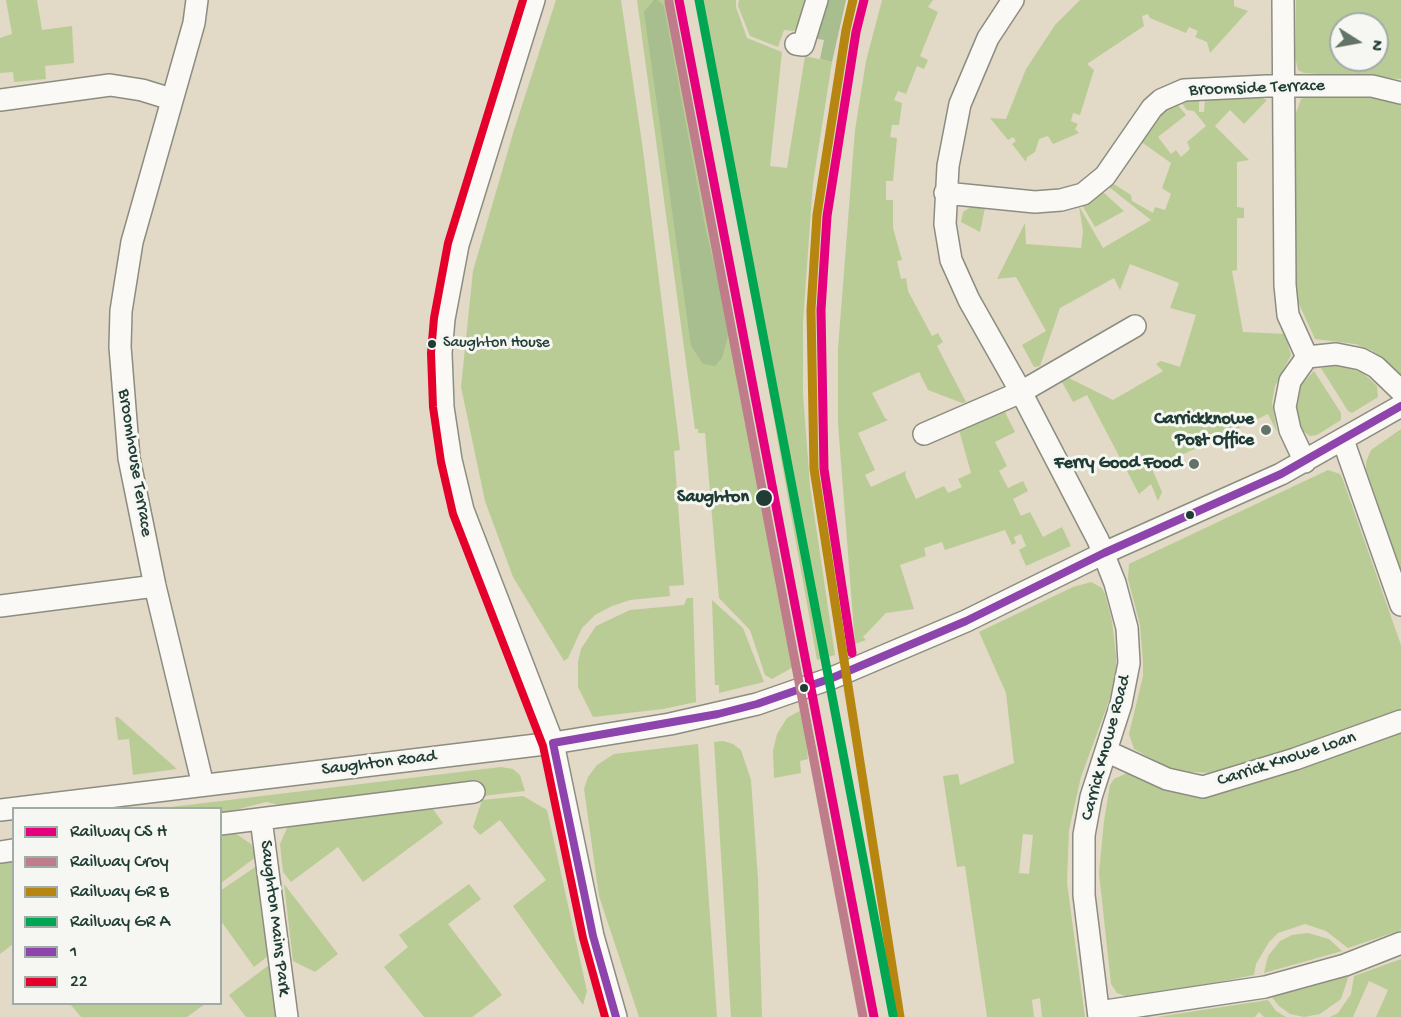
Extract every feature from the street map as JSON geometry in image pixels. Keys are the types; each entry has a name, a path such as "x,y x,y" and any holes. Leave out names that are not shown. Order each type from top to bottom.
{"street":[{"name":"Broomhouse Terrace","path":"197,0 194,23 132,242 120,323 120,378 129,458 155,586 203,785"},
{"path":"534,0 458,245 444,319 441,353 443,407 451,460 463,510 553,743 593,936 616,1017"},
{"path":"803,45 817,0"},
{"name":"Carrick Knowe Road","path":"1013,0 988,38 968,82 957,121 945,193 945,224 955,272 1021,392 1104,553 1122,607 1129,651 1121,704 1091,797 1083,856 1084,895 1099,1015"},
{"path":"1284,0 1286,300 1288,315 1307,357"},
{"path":"0,99 110,85 142,90 171,99"},
{"name":"Broomside Terrace","path":"945,193 1035,201 1069,198 1091,189 1105,176 1146,115 1161,100 1197,88 1380,87 1401,93"},
{"path":"924,434 1021,392 1135,326"},
{"path":"1305,462 1290,430 1285,407 1290,381 1307,357 1336,354 1360,359 1377,367 1401,391"},
{"name":"Saughton Road","path":"24,807 553,743 670,724 757,704 832,678 912,645 1104,553 1305,462 1401,406"},
{"path":"1343,440 1401,605"},
{"path":"0,606 155,586"},
{"name":"Carrick Knowe Loan","path":"1106,751 1148,772 1203,787 1295,759 1401,721"},
{"path":"222,824 474,792"},
{"name":"Saughton Mains Park","path":"261,819 286,1017"},
{"path":"1099,1015 1265,987 1345,964 1401,943"}],"green space":[{"path":"6,0 37,0 42,30 72,26 74,63 45,66 46,79 14,82 13,72 0,73 0,38 12,34"},
{"path":"556,0 621,0 643,150 680,450 674,451 684,585 669,586 670,596 630,600 595,615 582,628 568,658 564,661 513,577 485,501 461,387 473,271 514,130"},
{"path":"637,0 667,0 795,666 772,679 765,675 750,630 719,598 705,433 698,433 698,429 695,429"},
{"path":"654,0 658,0 664,6 706,231 722,296 728,336 722,358 715,366 703,364 691,346 644,12"},
{"path":"699,0 736,0 736,7 747,38 782,52 770,166 787,168 805,56 832,62 813,183 803,321 803,394 810,486 835,655 817,660"},
{"path":"739,0 807,0 799,27 793,31 784,30 778,47 750,36 738,6"},
{"path":"824,0 846,0 832,62 820,59 824,40 813,38"},
{"path":"882,0 933,0 928,7 938,12 920,56 928,60 924,69 917,66 906,94 898,91 894,100 902,103 899,125 892,125 890,137 897,138 893,181 886,181 886,200 893,200 893,228 902,260 897,261 901,279 906,278 908,291 932,336 938,333 943,342 937,346 966,402 962,403 928,390 919,372 872,393 888,420 858,433 875,470 865,475 871,487 906,471 905,475 916,499 944,486 948,493 962,487 958,479 971,473 959,430 1004,410 1015,432 995,442 1007,466 999,471 1008,488 1023,481 1028,491 1013,499 1021,516 1030,512 1043,537 1062,527 1071,546 1026,566 1019,550 1026,546 1021,534 1014,537 1016,543 1012,545 1005,530 945,550 942,542 924,548 926,556 900,565 914,609 886,613 863,637 866,640 855,644 838,424 838,349 855,130 866,61"},
{"path":"1080,0 1234,0 1234,6 1248,11 1210,53 1207,42 1195,37 1198,31 1189,27 1186,33 1150,18 1148,14 1142,16 1144,26 1087,64 1094,70 1080,115 1073,113 1071,121 1078,124 1075,129 1079,133 1053,144 1048,136 1039,139 1035,152 1027,157 1026,162 1012,144 1016,141 1013,137 1008,140 990,118 1006,119 1026,69 1055,25"},
{"path":"1296,0 1401,0 1401,79 1304,73 1298,70 1295,57"},
{"path":"1308,96 1377,96 1401,102 1401,378 1371,350 1355,344 1315,339 1295,295 1296,113 1301,99"},
{"path":"1199,97 1199,112 1204,112 1205,97 1260,97 1267,100 1244,124 1230,110 1215,126 1249,160 1237,162 1237,207 1244,208 1244,218 1237,218 1237,270 1232,271 1243,332 1285,334 1291,355 1275,386 1272,402 1277,432 1268,414 1152,469 1162,492 1158,501 1151,484 1139,494 1087,395 1073,402 1062,382 1069,378 1113,400 1163,371 1156,364 1161,361 1180,367 1196,315 1170,308 1179,283 1130,264 1120,290 1114,278 1060,308 1040,366 1034,367 1022,345 1046,331 1016,277 997,279 1025,223 1026,244 1081,248 1083,231 1079,206 1103,248 1151,220 1109,187 1112,183 1131,195 1132,201 1153,213 1155,207 1165,210 1171,194 1162,188 1171,163 1140,141 1158,116 1177,104 1186,115 1158,137 1171,154 1176,150 1181,157 1190,149 1187,142 1206,126 1194,111 1187,110 1181,102"},
{"path":"1103,192 1124,211 1095,227 1082,205"},
{"path":"971,207 985,208 980,232 961,222 963,212"},
{"path":"1333,365 1362,372 1377,386 1378,397 1352,413 1348,411 1321,368"},
{"path":"1314,371 1341,413 1341,420 1317,435 1310,436 1300,429 1295,411 1299,387"},
{"path":"1401,429 1401,571 1366,469 1366,462 1371,450"},
{"path":"1328,470 1340,474 1343,480 1401,645 1401,711 1239,766 1211,773 1174,771 1134,749 1129,734 1143,676 1143,662 1140,625 1128,579 1129,564"},
{"path":"1091,582 1102,588 1112,621 1116,655 1116,674 1110,698 1081,777 1069,830 1067,883 1085,1017 1042,1017 1040,998 1032,1000 1034,1017 987,1017 965,866 957,867 943,776 958,774 960,785 1014,763 1006,693 979,632 1073,587","holes":["1023,834 1033,835 1029,874 1019,873"]},
{"path":"687,598 693,598 696,702 663,709 593,717 578,687 578,662 581,649 596,626 630,610 684,605"},
{"path":"712,600 743,628 764,682 719,693 719,685 715,685"},
{"path":"803,709 808,759 800,761 801,773 774,778 773,751 777,734 787,718"},
{"path":"115,717 118,717 177,769 133,775 129,739 118,740"},
{"path":"1401,729 1401,930 1348,948 1326,931 1305,924 1278,933 1269,942 1256,964 1254,975 1142,997 1131,998 1117,993 1111,984 1099,873 1104,821 1110,785 1114,779 1127,773 1184,795 1208,796 1261,781"},
{"path":"723,741 741,750 751,780 758,879 762,1017 731,1017 714,742"},
{"path":"698,744 717,1017 639,1017 599,896 584,789 588,777 597,765 614,754"},
{"path":"501,767 513,769 520,775 525,791 483,796 480,782 290,807 266,802 222,815 222,807 171,807"},
{"path":"523,796 547,810 587,991 583,1005 513,906 546,880 500,820 480,835 473,827 482,800"},
{"path":"430,805 443,823 363,882 338,847 291,882 283,872 280,844 287,828 295,824"},
{"path":"235,833 251,844 256,857 222,882 222,834"},
{"path":"12,859 12,945 0,954 0,860"},
{"path":"258,865 268,956 254,967 222,922 222,890"},
{"path":"284,884 338,954 315,972 293,961"},
{"path":"469,884 481,899 448,924 502,995 472,1017 424,1017 384,967 408,947 399,935"},
{"path":"1308,933 1329,939 1342,951 1264,973 1268,956 1280,941 1292,935"},
{"path":"1401,959 1401,1017 1376,1017 1388,990 1369,981 1353,1017 1330,1017 1338,1013 1351,994 1354,976"},
{"path":"269,965 275,1017 246,1017 229,995"},
{"path":"1349,975 1341,999 1320,1014 1304,1017 1290,1014 1270,995"},
{"path":"1268,1000 1276,1011 1286,1017 1264,1017 1259,1012 1255,1017 1157,1017"},
{"path":"71,1005 204,1005 187,1017 81,1017"}],"transit line":[{"name":"22","path":"523,0 448,243 434,318 431,353 433,407 441,462 453,514 543,746 583,938 605,1017"},
{"path":"679,0 874,1017"},
{"path":"699,0 893,1015"},
{"path":"853,0 846,30 817,215 811,310 814,469 900,1017"},
{"path":"852,653 824,469 821,310 827,216 856,32 864,0"},
{"name":"1","path":"553,743 718,714 757,704 832,678 966,621 1104,553 1281,474 1401,406"},
{"name":"1","path":"553,743 593,936 616,1017"}],"rail line":[{"name":"Croy","path":"669,2 863,1017"}],"place":[{"name":"Saughton House","path":"432,344"},
{"name":"Carrickknowe Post Office","path":"1266,430"},
{"name":"Ferry Good Food","path":"1194,464"},
{"name":"Saughton","path":"764,498"}]}
